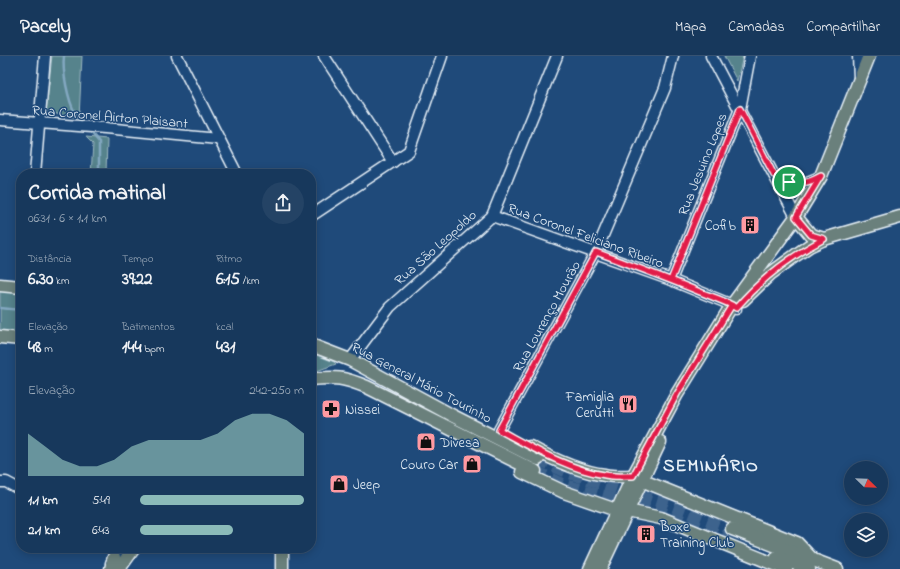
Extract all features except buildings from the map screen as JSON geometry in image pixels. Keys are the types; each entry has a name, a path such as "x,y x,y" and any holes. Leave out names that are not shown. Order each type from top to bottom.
{"main road":[{"path":"590,569 621,511 677,394 734,307 796,217 821,176 869,56"},
{"path":"796,217 811,235 824,239"},
{"path":"734,307 782,264 824,239 900,217"},
{"path":"0,285 16,287"},
{"path":"0,337 16,339"},
{"name":"Rua General Mário Tourinho","path":"316,347 350,360 534,471"},
{"path":"317,379 342,369 350,360"},
{"name":"Rua General Mário Tourinho","path":"317,379 336,377 350,380 538,460"},
{"path":"453,423 499,430 542,453 573,466 606,475 637,478 797,543 811,564"},
{"path":"453,423 485,454 564,492 621,511 661,518 786,569"},
{"path":"600,569 621,511"},
{"path":"730,533 811,564 837,569"},
{"path":"111,569 118,553"},
{"path":"119,569 130,553"},
{"path":"282,553 282,569"}],"street":[{"path":"35,169 45,56"},
{"path":"177,56 218,139 235,169"},
{"path":"324,56 393,162"},
{"path":"316,213 409,151 442,56"},
{"name":"Rua São Leopoldo","path":"350,360 390,307 492,216 557,56"},
{"name":"Rua Lourenço Mourão","path":"499,430 596,252 665,88 673,56"},
{"path":"711,56 796,217"},
{"name":"Rua Jesuino Lopes","path":"671,280 740,109 750,56"},
{"path":"858,56 859,82"},
{"name":"Rua Coronel Airton Plaisant","path":"0,120 218,139"},
{"path":"774,175 789,182 799,184 808,183 821,176"},
{"name":"Rua Coronel Feliciano Ribeiro","path":"492,216 671,280 734,307"},
{"path":"2,481 16,488"},
{"path":"106,569 118,553"}],"green space":[{"path":"52,56 82,56 79,118 46,112"},
{"path":"724,56 743,56 737,81"},
{"path":"86,137 107,139 106,169 91,169 93,144"},
{"path":"0,291 16,293 16,337 0,336"},
{"path":"316,355 334,362 336,364 316,371"}],"waterway":[{"path":"64,56 64,69 68,93 72,107 83,123"},
{"path":"89,130 99,142 99,169"},
{"path":"0,308 16,310"}],"tunnel":[{"path":"538,459 569,473 666,504 732,529"},
{"path":"535,471 565,485 663,513 727,538"}],"place":[{"name":"Cofib","path":"750,225"},
{"name":"Famiglia Cerutti","path":"628,404"},
{"name":"Nissei","path":"331,409"},
{"name":"Divesa","path":"426,442"},
{"name":"Couro Car","path":"472,464"},
{"name":"Jeep","path":"339,484"},
{"name":"Boxe Training Club","path":"646,534"}],"district":[{"name":"SEMINÁRIO","path":"711,465"}],"route":[{"path":"789,182 774,175 740,109 671,280 732,305 677,394 633,476 599,474 573,466 542,453 499,430 596,252 671,280 701,292 732,305 736,308 758,285 782,264 809,246 824,239 811,235 796,217 821,176 808,183 799,184 789,182"}]}
